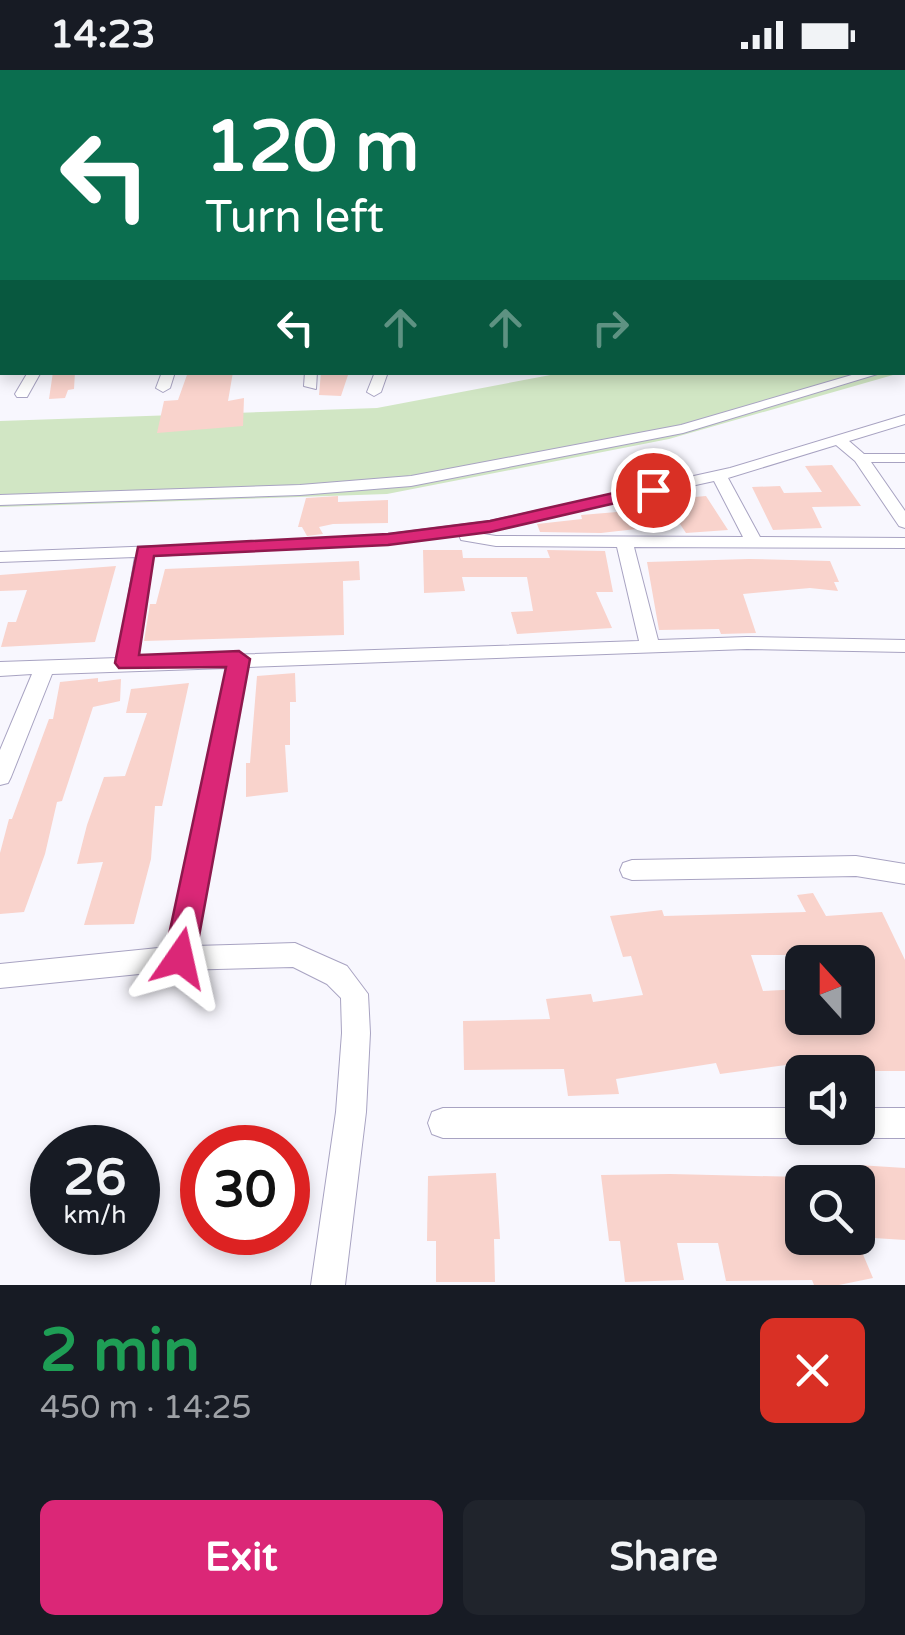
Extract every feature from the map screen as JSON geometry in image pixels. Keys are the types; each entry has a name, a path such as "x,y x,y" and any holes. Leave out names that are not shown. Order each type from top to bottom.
{"street":[{"path":"22,394 33,375"},
{"path":"163,388 168,375"},
{"path":"374,392 381,375"},
{"path":"0,500 300,490 412,482 683,429 868,375"},
{"path":"0,557 303,545 490,526 719,475 905,419"},
{"path":"836,438 860,458 905,523"},
{"path":"860,458 905,458"},
{"path":"719,475 754,542"},
{"path":"442,532 496,541 905,542"},
{"path":"624,542 650,646"},
{"path":"126,663 145,551"},
{"path":"0,669 650,646 905,646"},
{"path":"180,958 239,659"},
{"path":"0,777 46,667"},
{"path":"632,870 856,866 905,874"},
{"path":"0,976 180,958 296,956 337,975 354,994 351,1112 328,1285"},
{"path":"875,1123 905,1122"},
{"path":"443,1123 785,1123"}],"green space":[{"path":"550,375 893,375 669,439 387,494 0,507 0,421 377,408"}],"building":[{"path":"53,375 75,375 74,389 68,390 65,398 49,399"},
{"path":"187,375 232,375 228,401 244,398 243,426 157,433 164,401 178,400"},
{"path":"321,375 348,375 341,396 319,395"},
{"path":"832,465 861,506 812,507 822,528 773,530 752,487 780,486 784,493 822,492 805,466"},
{"path":"338,496 338,502 388,500 388,523 333,524 319,527 323,534 307,536 298,527 306,498"},
{"path":"706,496 728,530 686,533 680,524 601,533 540,532 537,524 582,519 581,515 677,507 672,499"},
{"path":"423,550 462,550 463,558 550,558 547,550 605,551 613,592 596,592 612,628 517,634 511,612 533,611 527,577 462,577 465,591 424,593"},
{"path":"359,561 360,580 343,581 344,635 144,641 150,604 156,604 165,569"},
{"path":"830,561 839,582 834,582 838,591 810,588 743,594 756,633 659,630 647,562"},
{"path":"116,566 95,642 1,647 8,622 16,622 27,590 0,591 0,575"},
{"path":"295,673 296,702 290,702 290,745 285,745 288,792 246,797 246,763 250,763 257,676"},
{"path":"98,678 98,682 121,679 120,701 93,707 62,801 57,802 45,854 24,912 0,914 0,853 9,819 49,719 53,719 60,682"},
{"path":"189,683 162,806 155,806 151,859 134,924 84,925 103,862 77,864 87,825 104,777 125,776 147,713 126,713 131,689"},
{"path":"813,893 826,916 882,912 905,960 905,1071 875,1071 875,1055 785,1055 785,1065 720,1074 716,1063 616,1079 619,1094 568,1096 564,1069 464,1070 463,1021 550,1019 546,999 591,994 593,1002 643,995 631,956 623,957 610,916 662,910 664,916 806,912 797,895"},
{"path":"875,1166 905,1168 905,1240 875,1238"},
{"path":"496,1173 500,1239 494,1239 495,1282 436,1282 436,1241 427,1241 428,1176"},
{"path":"601,1175 785,1177 785,1255 863,1255 873,1278 839,1285 814,1285 812,1280 726,1281 718,1243 677,1243 684,1280 625,1282 620,1241 609,1241"}],"route":[{"path":"180,958 239,659 126,663 145,551 388,539 490,526 653,490"}]}
